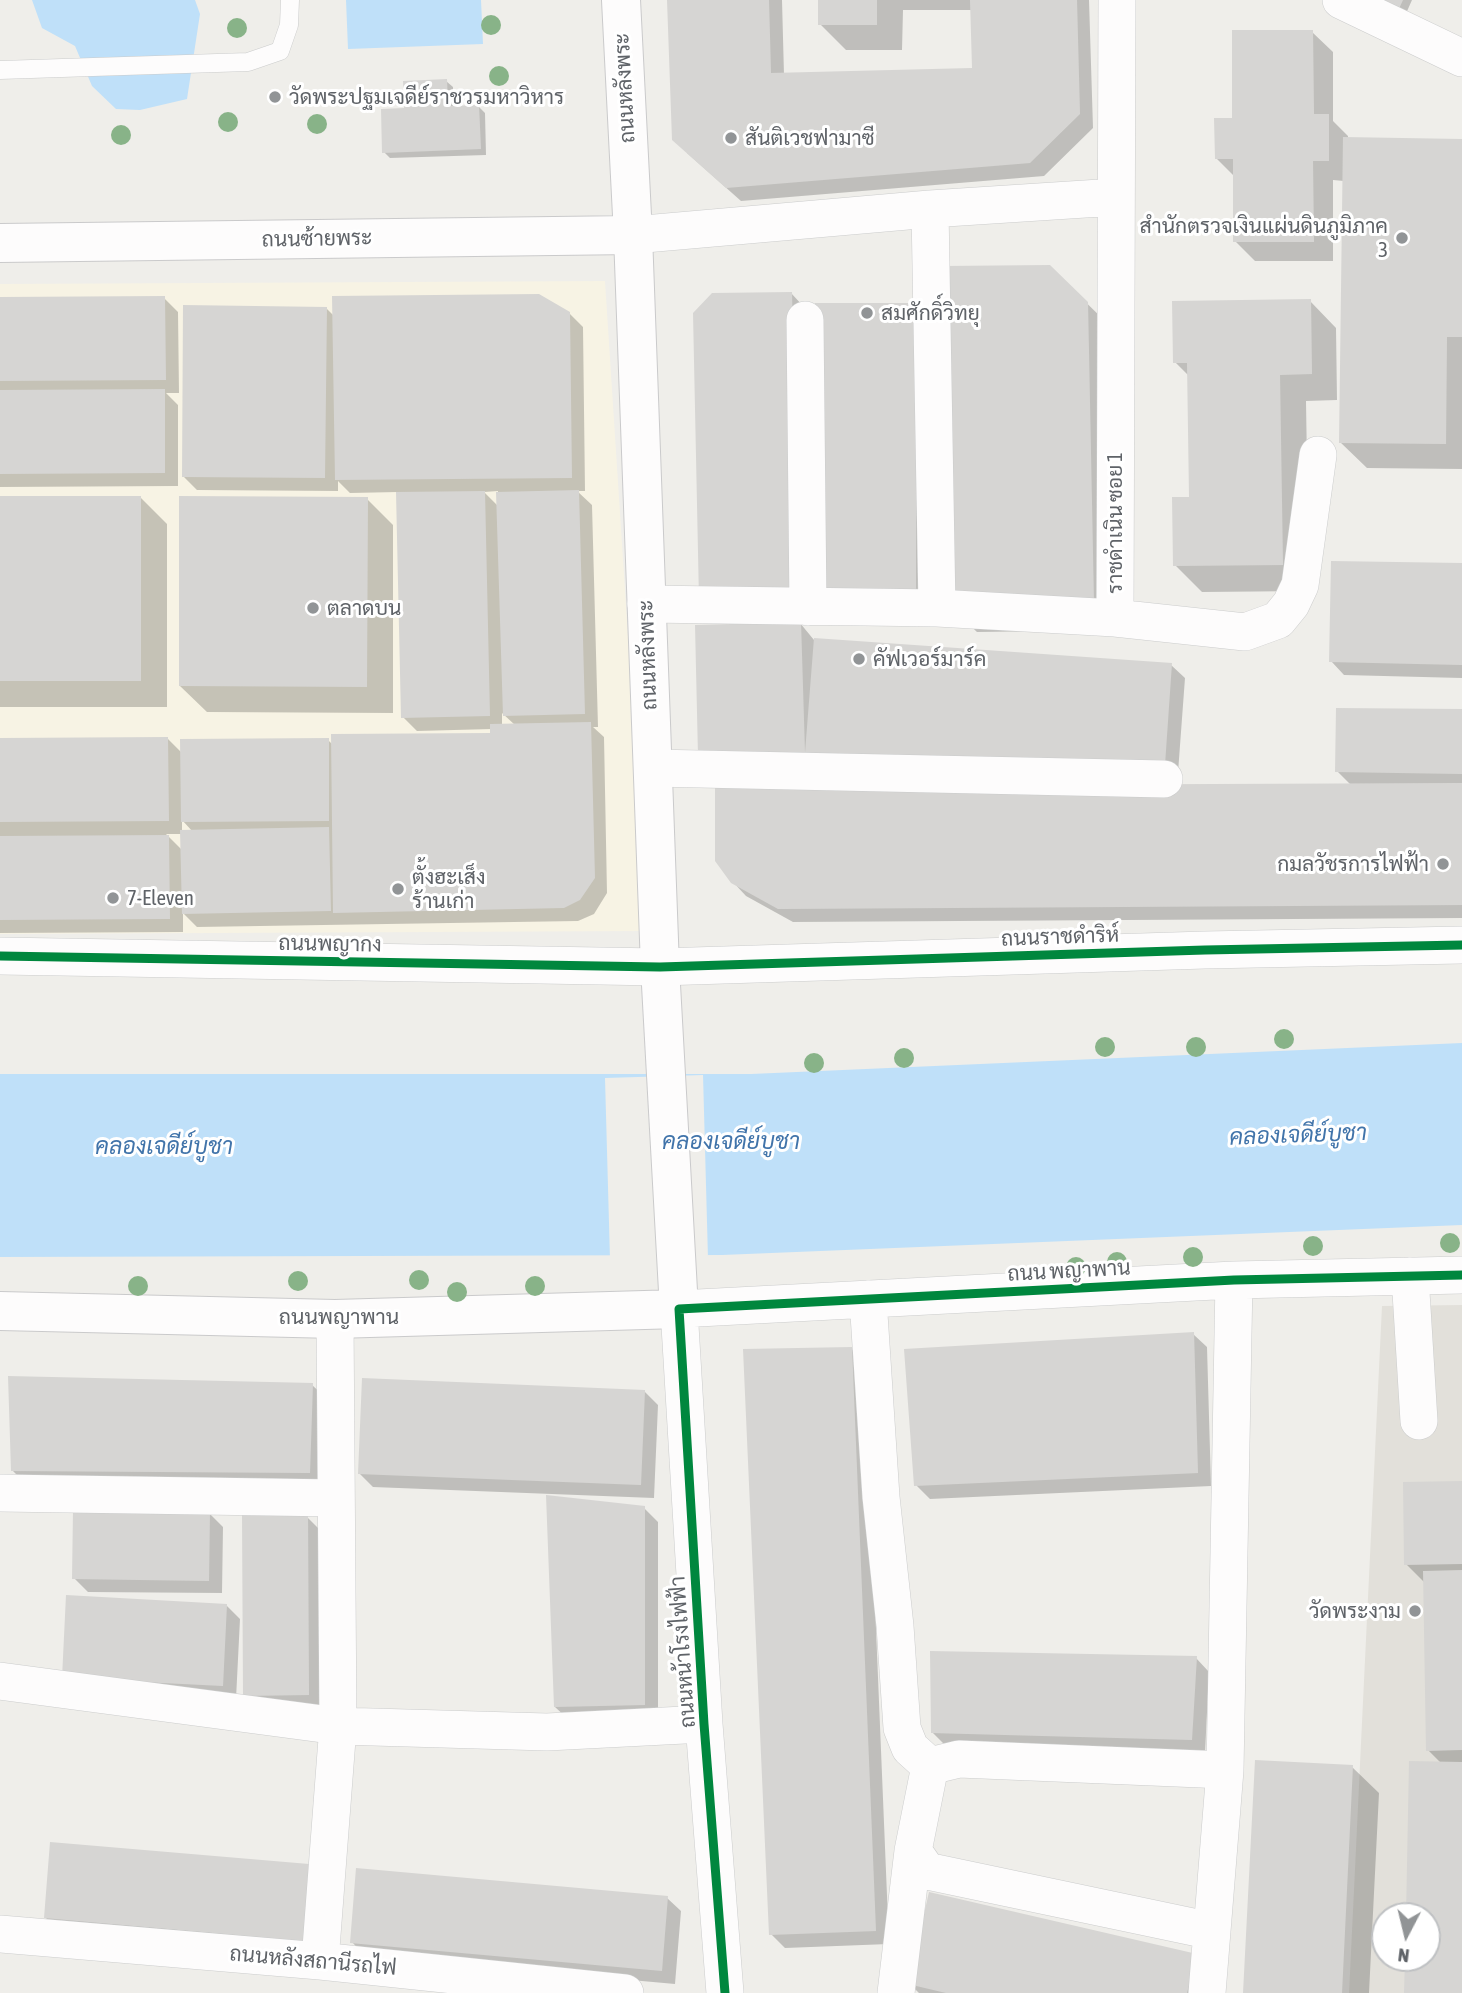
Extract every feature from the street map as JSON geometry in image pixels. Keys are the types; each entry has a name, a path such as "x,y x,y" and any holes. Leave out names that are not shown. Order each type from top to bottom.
{"main road":[{"name":"ถนนหลังพระ","path":"621,0 633,235 660,967 679,1309"},
{"name":"ถนนซ้ายพระ","path":"0,243 633,235"},
{"name":"ถนนพญาพาน","path":"0,1311 335,1319 679,1309"}],"street":[{"name":"ราชดำเนิน ซอย 1","path":"646,604 937,608 1115,618 1117,0"},
{"path":"1341,0 1462,58"},
{"path":"633,235 930,209 1116,197"},
{"path":"930,209 937,608"},
{"path":"805,320 808,607"},
{"path":"1115,618 1245,632 1278,620 1291,604 1300,585 1318,455"},
{"path":"653,768 1164,779"},
{"name":"ถนนราชดำริห์","path":"660,967 1191,950 1462,945"},
{"name":"ถนนพญากง","path":"0,956 660,967"},
{"name":"ถนน พญาพาน","path":"679,1309 1234,1280 1462,1275"},
{"path":"1410,1276 1419,1421"},
{"path":"1207,1993 1225,1769 1234,1280"},
{"path":"868,1299 881,1497 895,1626 902,1728 910,1748 930,1766"},
{"name":"ถนนหน้าโรงไฟฟ้า","path":"679,1309 704,1724 725,1993"},
{"path":"320,1961 338,1726 335,1319"},
{"path":"0,1493 336,1498"},
{"path":"0,1681 338,1726 547,1732 704,1724"},
{"path":"930,1766 959,1759 1225,1769"},
{"path":"896,1993 913,1851 930,1766"},
{"path":"913,1851 927,1871 1212,1931"},
{"name":"ถนนหลังสถานีรถไฟ","path":"0,1934 320,1961 625,1993"}],"lane":[{"path":"0,70 248,62 280,51 289,24 290,0"}],"shaded area":[{"name":"ตลาดบน","path":"605,281 647,931 0,934 0,284"},
{"name":"วัดพระงาม","path":"1462,1305 1462,1993 1349,1993 1382,1306"}],"water":[{"path":"32,0 195,0 200,14 187,99 140,110 116,109 92,86 75,46 42,28"},
{"path":"346,0 481,0 483,44 348,49"},
{"name":"คลองเจดีย์บูชา","path":"1462,1043 1462,1225 722,1255 0,1257 0,1074 751,1074"}],"pier":[{"path":"703,1075 708,1259 610,1259 605,1078"}],"building":[{"path":"667,0 769,0 771,73 972,68 970,0 1077,0 1080,114 1030,163 726,188 672,140"},
{"path":"818,0 877,0 877,25 818,25"},
{"path":"1370,0 1403,0 1397,13"},
{"path":"1232,30 1313,30 1314,114 1329,114 1329,161 1313,161 1314,242 1233,242 1233,159 1215,159 1214,118 1232,118"},
{"path":"447,79 448,106 479,105 481,149 382,153 381,109 404,108 403,81"},
{"name":"สำนักตรวจเงินแผ่นดินภูมิภาค 3","path":"1343,137 1462,139 1462,337 1447,337 1446,444 1339,443"},
{"path":"1050,265 1088,302 1094,604 949,606 943,266"},
{"path":"792,292 798,598 699,600 693,313 712,293"},
{"path":"539,294 570,312 572,478 335,480 332,296"},
{"path":"165,296 166,380 0,381 0,297"},
{"path":"1311,299 1312,374 1280,375 1283,565 1173,566 1172,497 1189,497 1187,363 1173,363 1172,301"},
{"path":"815,303 916,303 916,597 816,596"},
{"path":"183,305 327,307 325,478 182,477"},
{"path":"165,389 165,473 0,474 0,390"},
{"path":"579,490 585,714 503,716 496,492"},
{"path":"485,491 490,716 401,718 396,492"},
{"path":"0,496 141,496 141,681 0,681"},
{"path":"179,496 368,497 367,687 179,686"},
{"path":"1331,561 1462,563 1462,665 1329,662"},
{"path":"801,622 805,753 698,756 695,625"},
{"path":"814,638 1172,663 1164,779 805,753"},
{"path":"1336,708 1462,709 1462,774 1335,772"},
{"path":"591,722 595,878 580,900 564,908 333,913 331,734 490,733 490,724"},
{"path":"168,737 169,821 0,822 0,738"},
{"path":"329,738 329,821 181,822 180,739"},
{"path":"1462,783 1462,905 778,909 731,883 715,861 715,786"},
{"path":"329,827 331,911 182,914 180,830"},
{"path":"169,835 170,919 0,920 0,836"},
{"path":"1194,1332 1198,1473 914,1486 904,1349"},
{"path":"852,1347 876,1931 769,1935 743,1349"},
{"path":"8,1376 313,1383 310,1473 11,1471"},
{"path":"362,1378 645,1390 641,1485 358,1474"},
{"path":"1462,1481 1462,1564 1404,1565 1403,1482"},
{"path":"546,1495 645,1506 645,1705 554,1707"},
{"path":"73,1510 210,1511 209,1581 72,1579"},
{"path":"242,1515 308,1515 309,1695 243,1696"},
{"path":"1462,1570 1462,1750 1426,1751 1423,1571"},
{"path":"66,1595 227,1604 223,1686 62,1678"},
{"path":"930,1651 1197,1656 1192,1740 931,1733"},
{"path":"1255,1760 1353,1765 1342,1993 1243,1993"},
{"path":"1409,1761 1462,1762 1462,1993 1404,1993 1405,1972 1441,1972 1441,1902 1406,1902"},
{"path":"50,1842 309,1864 303,1941 44,1918"},
{"path":"356,1868 668,1896 662,1971 350,1943"},
{"path":"929,1892 1197,1954 1187,1993 946,1993 908,1984"}],"cycle path":[{"path":"0,956 660,967 1462,945"},
{"path":"725,1993 704,1724 679,1309 1234,1280 1462,1275"}],"place":[{"name":"วัดพระปฐมเจดีย์ราชวรมหาวิหาร","path":"275,97"},
{"name":"สันติเวชฟามาซี","path":"731,138"},
{"name":"สำนักตรวจเงินแผ่นดินภูมิภาค 3","path":"1402,238"},
{"name":"สมศักดิ์วิทยุ","path":"867,313"},
{"name":"ตลาดบน","path":"313,608"},
{"name":"คัฟเวอร์มาร์ค","path":"859,659"},
{"name":"กมลวัชรการไฟฟ้า","path":"1443,864"},
{"name":"ตั้งฮะเส็ง ร้านเก่า","path":"398,889"},
{"name":"7-Eleven","path":"113,898"},
{"name":"วัดพระงาม","path":"1415,1611"}]}
